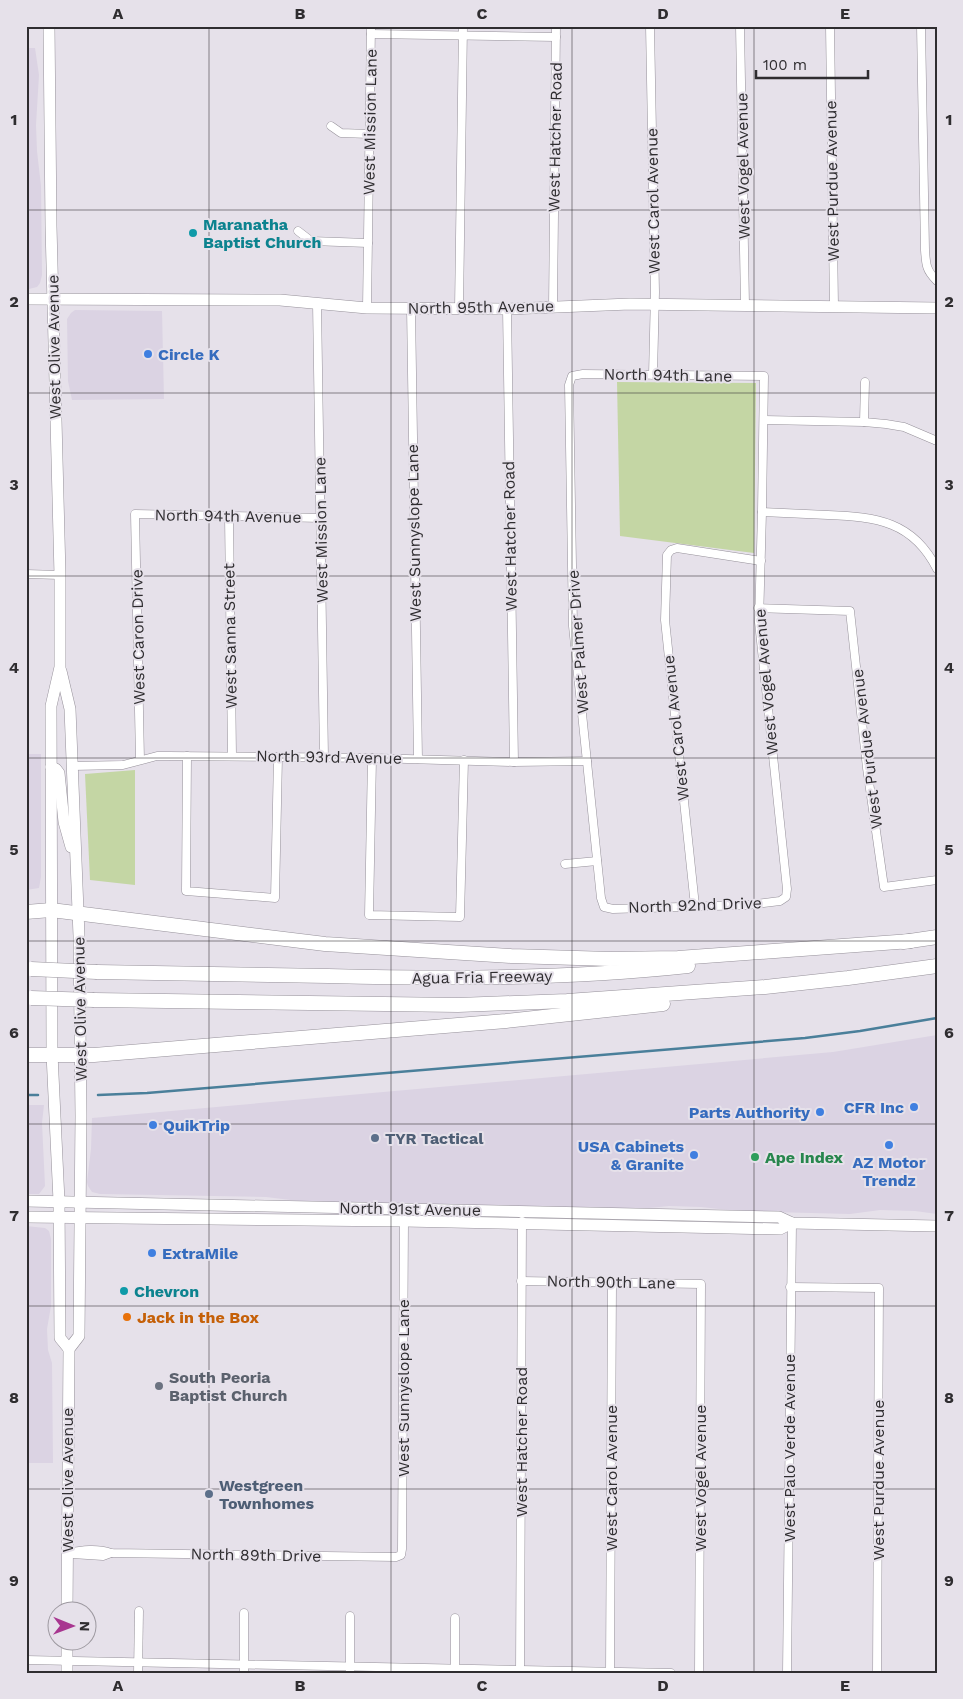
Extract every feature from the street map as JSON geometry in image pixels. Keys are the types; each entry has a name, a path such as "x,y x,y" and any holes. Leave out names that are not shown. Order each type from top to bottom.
{"highway":[{"path":"26,912 51,910 325,944 511,956 610,959 678,958 911,941"},
{"name":"Agua Fria Freeway","path":"29,969 414,978 535,977 655,970 937,937"},
{"name":"Agua Fria Freeway","path":"28,998 458,1005 567,1001 765,987 937,966"},
{"path":"26,1055 94,1055 506,1021 721,999 765,987"}],"main road":[{"name":"West Olive Avenue","path":"49,26 60,575 60,667 51,706 52,1054 59,1202 60,1338 69,1349"},
{"name":"North 95th Avenue","path":"26,299 280,300 367,308 460,309 655,305 937,308"},
{"name":"West Olive Avenue","path":"60,667 70,708 78,914 80,1055 79,1336 69,1349 67,1602"},
{"path":"51,767 59,773 64,822 68,840 76,858"},
{"name":"North 91st Avenue","path":"26,1201 522,1211 780,1229 792,1224 937,1226"},
{"path":"201,1219 202,1204"},
{"path":"296,1219 297,1207"},
{"path":"404,1209 404,1221"},
{"name":"North 91st Avenue","path":"26,1217 522,1223 654,1220"},
{"path":"67,1652 67,1673"}],"street":[{"path":"460,309 463,26"},
{"name":"West Hatcher Road","path":"553,307 556,26"},
{"name":"West Carol Avenue","path":"650,26 655,305 653,375"},
{"name":"West Vogel Avenue","path":"740,26 745,305"},
{"name":"West Purdue Avenue","path":"830,26 834,306"},
{"path":"921,26 925,250 927,267 930,274 937,281"},
{"path":"371,30 463,36 556,37"},
{"name":"West Mission Lane","path":"367,308 371,30"},
{"path":"331,126 340,134 369,134"},
{"path":"298,231 311,241 368,242"},
{"name":"West Mission Lane","path":"316,303 324,757"},
{"name":"West Sunnyslope Lane","path":"411,308 418,759"},
{"name":"West Hatcher Road","path":"507,309 514,762"},
{"name":"North 94th Lane","path":"572,376 583,374 764,376"},
{"name":"West Palmer Drive","path":"572,376 569,385 573,626 601,898 604,906"},
{"name":"West Vogel Avenue","path":"764,376 761,561 758,608 787,889 786,897"},
{"path":"864,422 865,382"},
{"path":"764,420 864,422 904,427 937,441"},
{"path":"762,512 867,517 893,525 905,532 921,546 937,569"},
{"name":"North 94th Avenue","path":"135,514 321,518"},
{"name":"West Caron Drive","path":"135,514 140,760"},
{"name":"West Sanna Street","path":"229,516 232,756"},
{"name":"West Carol Avenue","path":"695,906 665,620 667,555 671,550 677,548 761,561"},
{"path":"26,574 60,575"},
{"name":"West Purdue Avenue","path":"758,608 850,611 867,768 884,887 937,880"},
{"name":"North 93rd Avenue","path":"72,766 123,765 157,756 324,757 514,762 587,761"},
{"path":"187,756 186,892 275,898 278,757"},
{"path":"372,758 369,915 460,917 464,760"},
{"path":"564,864 597,861"},
{"name":"North 92nd Drive","path":"604,906 612,909 764,903 780,901 786,897"},
{"name":"West Hatcher Road","path":"520,1671 522,1211"},
{"name":"West Sunnyslope Lane","path":"401,1555 404,1221"},
{"name":"West Palo Verde Avenue","path":"788,1673 792,1224"},
{"name":"North 90th Lane","path":"521,1281 701,1284"},
{"name":"West Carol Avenue","path":"610,1672 612,1283"},
{"name":"West Vogel Avenue","path":"699,1673 701,1284"},
{"name":"West Purdue Avenue","path":"790,1287 879,1288 877,1673"},
{"name":"North 89th Drive","path":"67,1553 82,1550 104,1550 111,1553 396,1557 401,1555"},
{"path":"138,1673 139,1611"},
{"path":"244,1613 244,1673"},
{"path":"350,1616 350,1670"},
{"path":"455,1618 456,1671"},
{"path":"26,1660 244,1664 350,1670 670,1673"}],"shaded area":[{"path":"26,48 35,48 39,75 36,125 41,186 42,275 37,287 29,289 26,289"},
{"path":"75,310 162,311 164,399 72,400 68,381 67,319"},
{"path":"26,754 41,754 41,877 39,888 26,890"},
{"path":"937,1035 937,1214 880,1210 850,1214 737,1211 669,1206 639,1209 307,1202 266,1197 100,1194 92,1192 87,1182 92,1118 833,1052"},
{"path":"26,1105 44,1105 42,1123 45,1186 39,1194 26,1194"},
{"path":"26,1226 45,1228 49,1231 51,1239 51,1306 47,1329 48,1350 52,1363 53,1463 26,1463"}],"green space":[{"path":"617,382 756,383 754,553 620,536"},
{"path":"135,770 135,885 90,880 85,774"}],"waterway":[{"path":"98,1095 147,1093 805,1038 937,1018"},
{"path":"26,1095 38,1095"}],"place":[{"name":"Maranatha Baptist Church","path":"193,233"},
{"name":"Circle K","path":"148,354"},
{"name":"CFR Inc","path":"914,1107"},
{"name":"Parts Authority","path":"820,1112"},
{"name":"QuikTrip","path":"153,1125"},
{"name":"TYR Tactical","path":"375,1138"},
{"name":"AZ Motor Trendz","path":"889,1145"},
{"name":"USA Cabinets & Granite","path":"694,1155"},
{"name":"Ape Index","path":"755,1157"},
{"name":"ExtraMile","path":"152,1253"},
{"name":"Chevron","path":"124,1291"},
{"name":"Jack in the Box","path":"127,1317"},
{"name":"South Peoria Baptist Church","path":"159,1386"},
{"name":"Westgreen Townhomes","path":"209,1494"}]}
